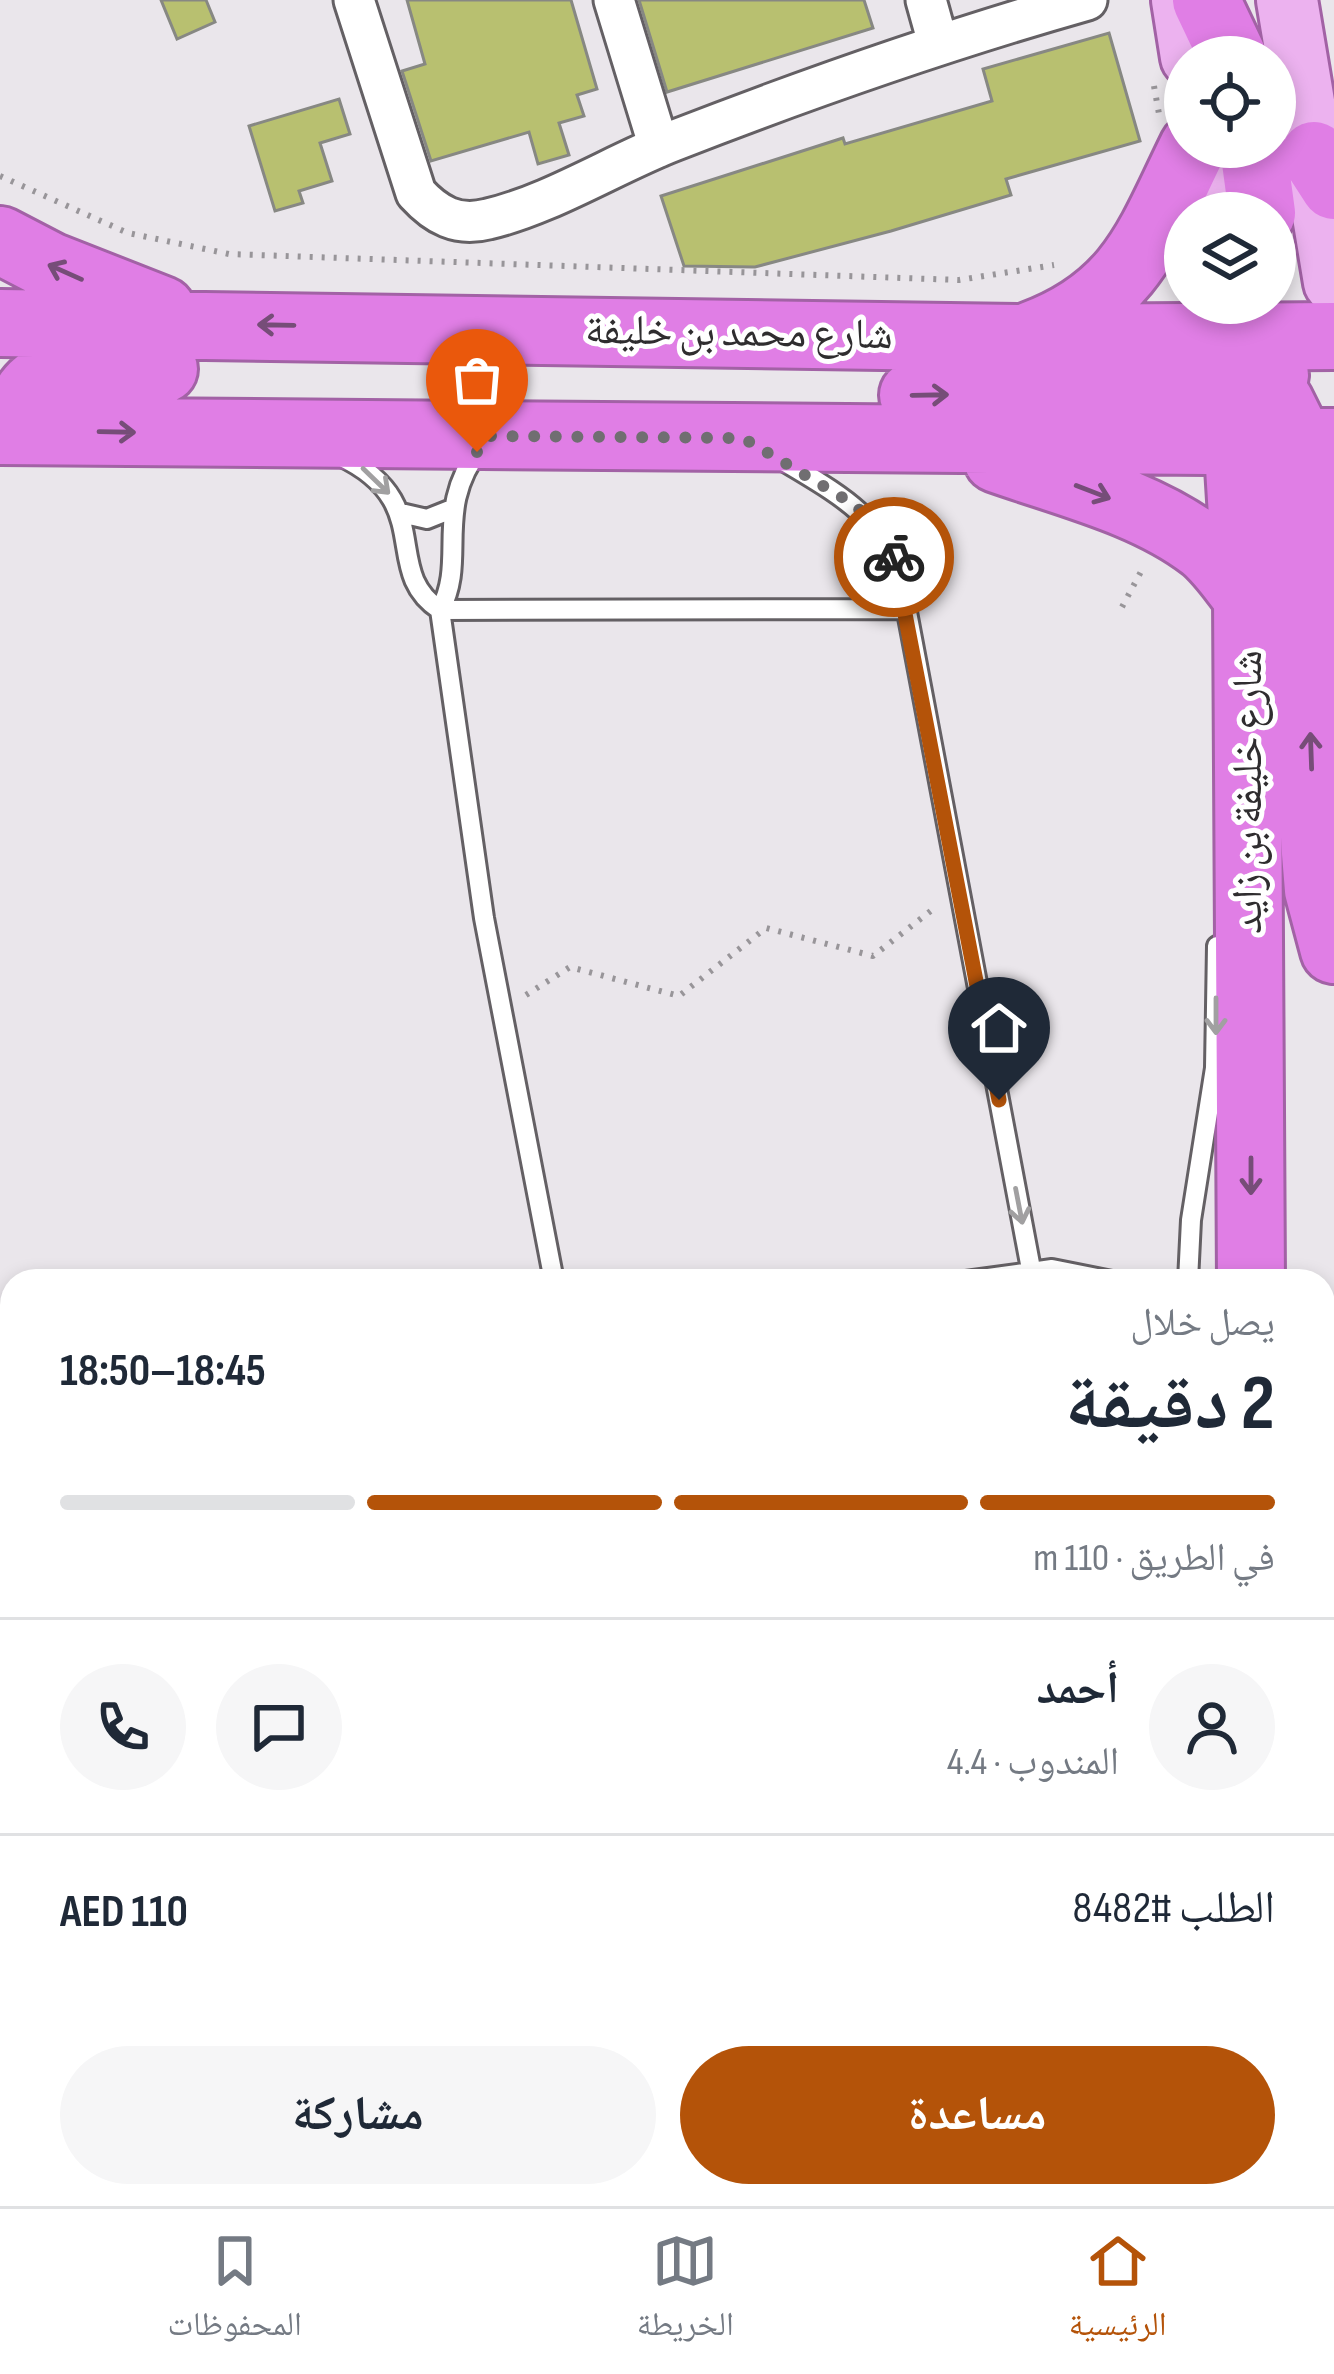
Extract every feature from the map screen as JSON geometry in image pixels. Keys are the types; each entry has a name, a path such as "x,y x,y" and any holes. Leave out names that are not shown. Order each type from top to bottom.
{"highway":[{"path":"1206,0 1223,36"},
{"path":"1278,192 1300,163"},
{"path":"1023,338 1084,308 1136,263 1183,168"},
{"path":"0,240 103,289 212,324"},
{"name":"شارع محمد بن خليفة","path":"0,323 1023,338 1288,379"},
{"path":"497,329 440,355 380,367 51,373 29,388 10,431 943,440 1288,379"},
{"path":"652,437 695,415 806,397 1288,379"},
{"path":"1288,379 1315,854 1318,890 1334,950"},
{"name":"شارع خليفة بن زايد","path":"1251,1269 1239,849 1246,597 1288,379"},
{"path":"943,440 1103,495 1187,536 1216,558 1246,597"}],"main road":[{"path":"1182,0 1188,36"},
{"path":"1287,0 1300,163 1334,282"}],"street":[{"path":"354,0 409,178 431,209 452,220 489,219 659,147 938,43 1087,0"},
{"path":"614,0 659,147"},
{"path":"926,0 938,43"}],"lane":[{"path":"299,434 379,479 401,513 411,573 422,595 440,610 906,609"},
{"path":"490,436 466,469 452,508 449,588 440,610 502,1011 552,1269"},
{"path":"743,438 855,505 871,519 894,556 1031,1269"},
{"path":"401,513 427,520 452,508"},
{"path":"1189,1269 1191,1220 1215,1068 1220,925"}],"path":[{"path":"0,176 128,233 229,254 926,279 1009,275 1103,248 1136,263"},
{"path":"502,1011 570,967 679,996 766,928 873,956 958,889"}],"building":[{"path":"161,0 206,0 215,22 177,39"},
{"path":"407,0 571,0 597,89 577,95 584,116 559,123 569,155 538,164 529,132 431,161 402,71 425,64"},
{"path":"639,0 864,0 873,28 667,92"},
{"path":"1109,33 1140,141 1006,179 1011,195 891,231 755,267 684,266 661,196 843,138 845,144 992,101 983,69"},
{"path":"339,99 350,134 320,143 332,181 299,191 303,203 275,211 249,126"}],"way so far":[{"path":"477,452 490,436 743,438 855,505 871,519 894,557"}],"route":[{"path":"894,557 999,1100"}]}
